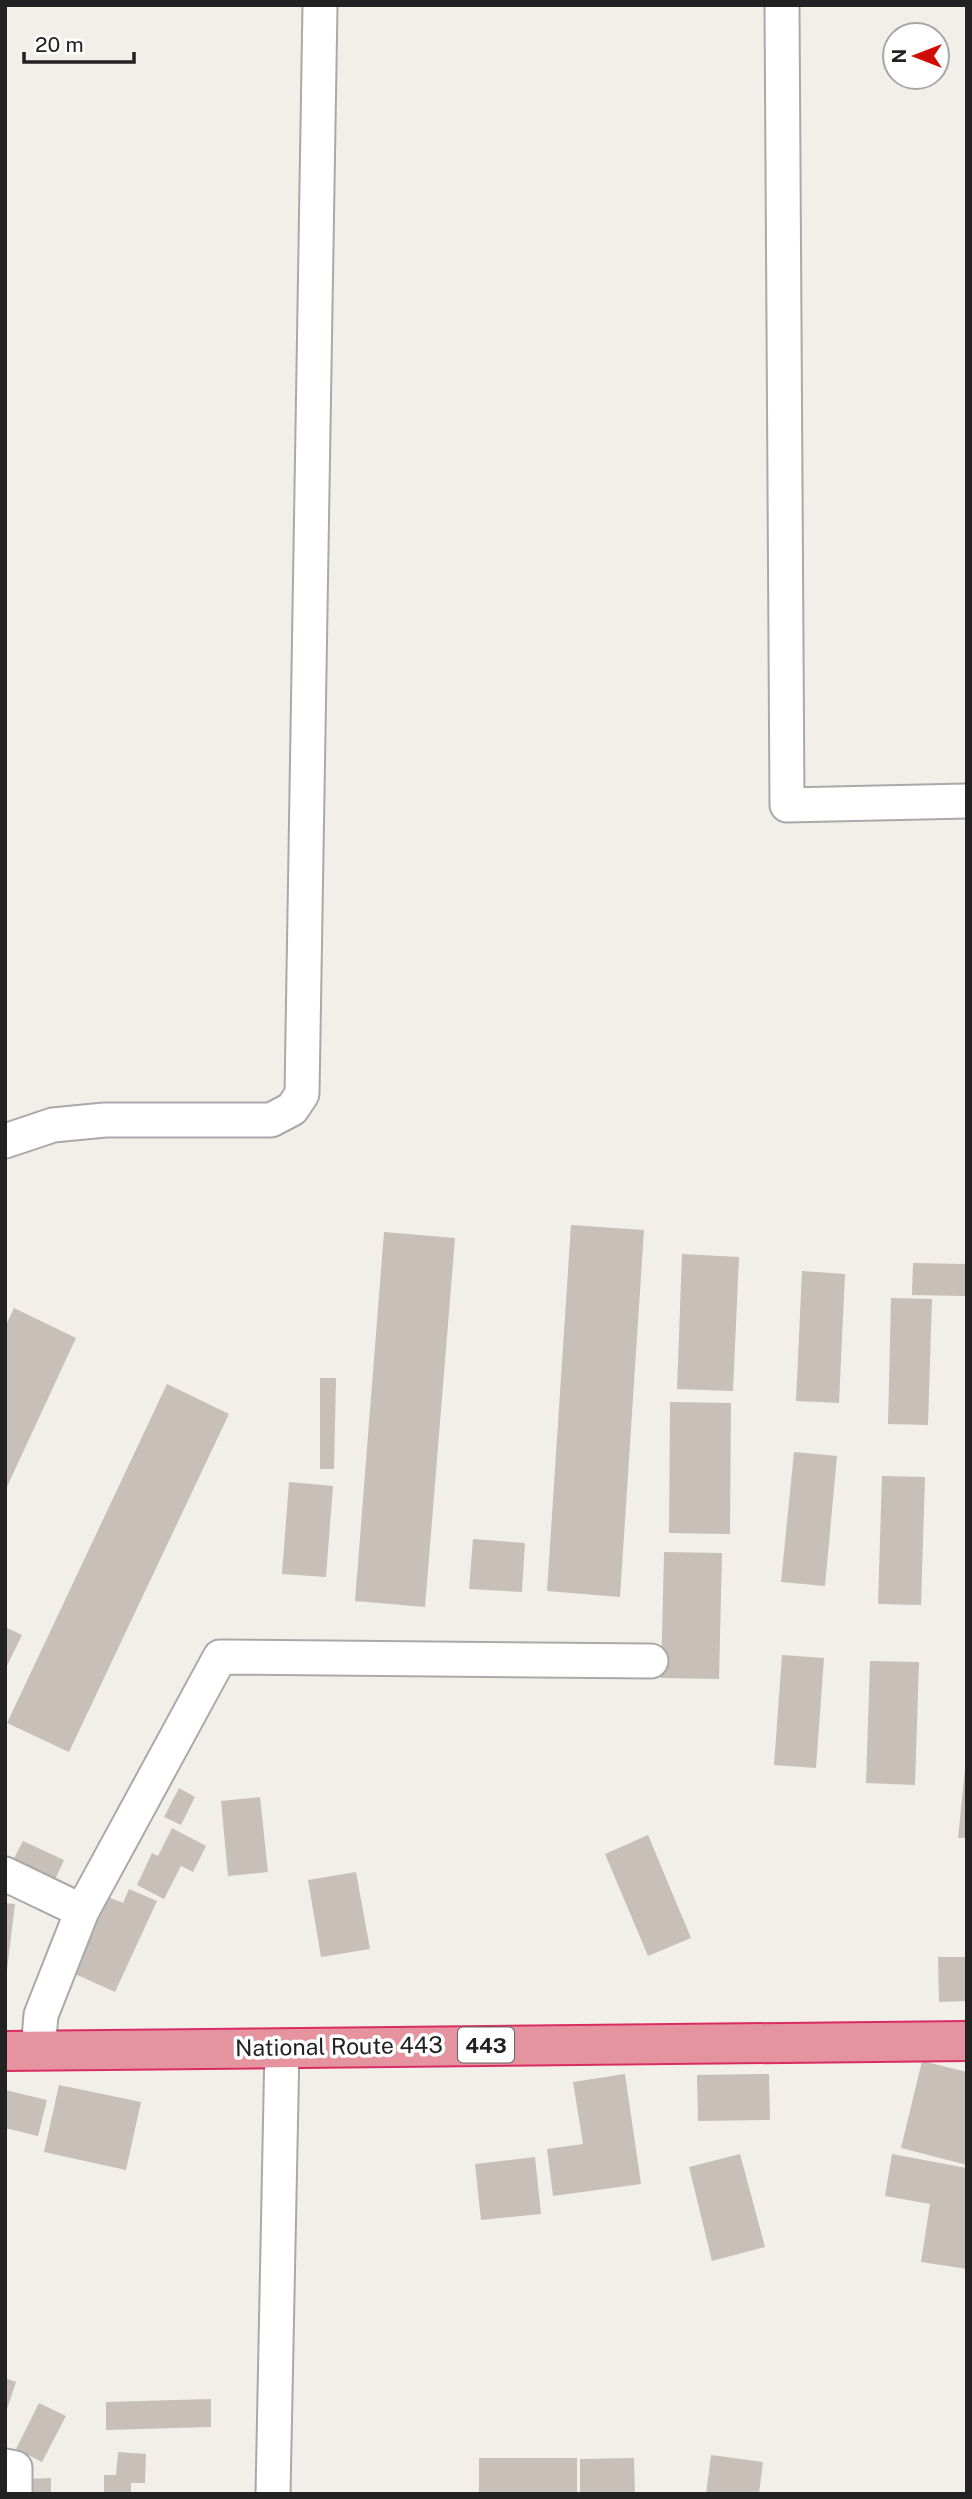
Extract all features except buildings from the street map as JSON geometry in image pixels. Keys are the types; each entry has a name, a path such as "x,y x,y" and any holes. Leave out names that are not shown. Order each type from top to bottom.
{"highway":[{"name":"National Route 443","path":"22,2051 967,2041"}],"street":[{"path":"5,1141 53,1125 105,1120 271,1120 292,1109 302,1094 320,5"},
{"path":"782,5 787,805 967,801"},
{"path":"22,2051 41,2015 82,1910 220,1657 651,1661"},
{"path":"5,1874 82,1910"},
{"path":"272,2494 282,2047"},
{"path":"5,2466 15,2468 15,2494"}]}
